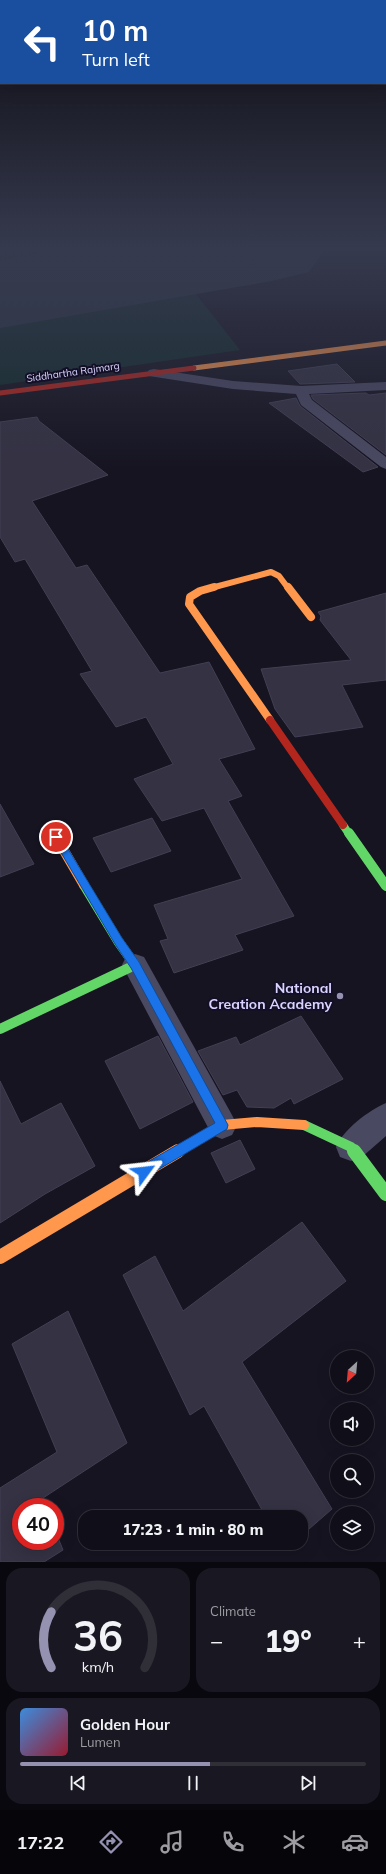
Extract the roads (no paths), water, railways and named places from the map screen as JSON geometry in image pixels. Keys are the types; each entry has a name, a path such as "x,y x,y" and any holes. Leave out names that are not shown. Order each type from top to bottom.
{"main road":[{"name":"Siddhartha Rajmarg","path":"0,393 386,343"},
{"path":"311,617 279,576 271,572 200,591 190,598 188,604 386,886"},
{"path":"0,1029 135,965 118,941 56,837"},
{"path":"0,1256 222,1125 257,1122 306,1125 351,1147 386,1194"}],"street":[{"path":"154,373 233,385 301,390 386,386"},
{"path":"301,390 306,402 386,464"},
{"path":"135,965 222,1125"},
{"path":"351,1147 386,1117"}],"place":[{"name":"National Creation Academy","path":"340,996"}]}
